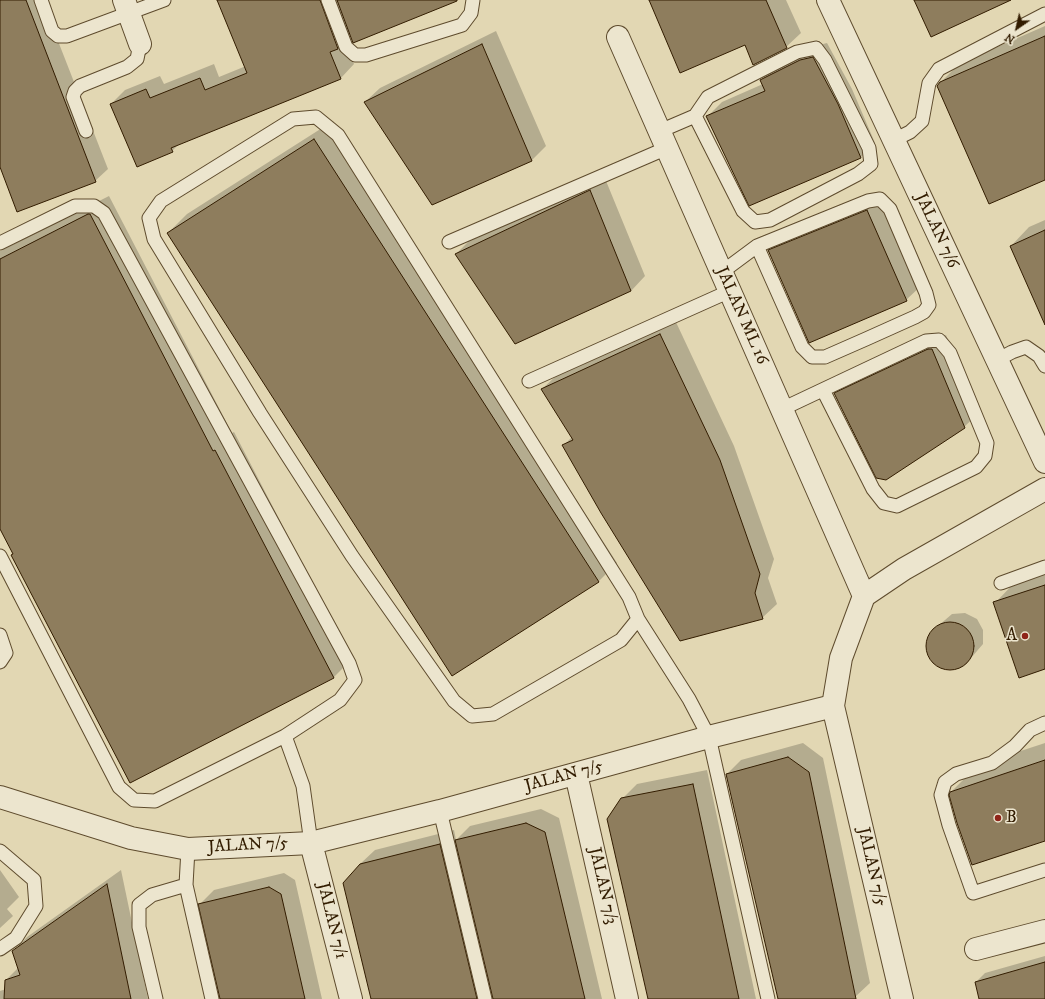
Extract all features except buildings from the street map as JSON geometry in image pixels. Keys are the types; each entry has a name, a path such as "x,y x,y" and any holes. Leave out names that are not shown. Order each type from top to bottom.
{"street":[{"name":"JALAN 7/6","path":"828,0 1045,462"},
{"path":"126,7 140,44"},
{"name":"JALAN ML 16","path":"618,37 864,596"},
{"path":"833,706 841,658 864,596 904,569 1045,489"},
{"name":"JALAN 7/5","path":"0,797 131,838 188,849 311,843 440,811 709,736 833,706 902,999"},
{"name":"JALAN 7/3","path":"576,774 627,999"},
{"name":"JALAN 7/1","path":"311,843 350,999"},
{"path":"976,949 1045,931"}],"lane":[{"path":"41,0 52,31 58,36 67,36 126,7 164,0"},
{"path":"328,0 346,47 355,55 366,55 462,25 471,13 474,0"},
{"path":"894,140 910,132 922,121 929,83 939,69 1045,14"},
{"path":"86,131 73,97 75,91 80,86 127,67 137,58 140,44"},
{"path":"449,242 664,140 695,116 708,98 797,52 816,48 825,60 869,148 871,164 858,174 770,220 755,222 743,211 695,116"},
{"path":"638,619 621,640 493,714 472,716 454,701 352,556 260,413 154,239 149,218 160,201 293,119 316,117 338,136 629,597 638,619 689,699 709,736 768,999"},
{"path":"529,381 726,281 757,246 868,201 880,199 890,209 926,294 929,305 924,312 915,317 866,339 825,356 812,357 802,347 757,246"},
{"path":"0,243 75,206 94,206 104,213 349,663 355,680 340,700 285,736 155,801 134,800 118,787 0,556"},
{"path":"782,408 926,341 939,340 950,352 987,443 985,456 976,467 898,506 884,503 872,490 823,390"},
{"path":"997,360 1012,352 1026,348 1039,356 1045,366"},
{"path":"1001,583 1045,567"},
{"path":"0,635 6,653 0,662"},
{"path":"1045,724 1030,730 1015,746 992,763 956,774 945,782 941,795 949,825 973,893 1045,870"},
{"path":"285,736 303,786 311,843"},
{"path":"440,811 484,999"},
{"path":"188,849 186,885 212,999"},
{"path":"0,850 34,880 36,906 16,938 0,949"},
{"path":"156,999 139,927 139,905 152,895 186,885"}],"place":[{"name":"A","path":"1025,636"},
{"name":"B","path":"998,818"}]}
